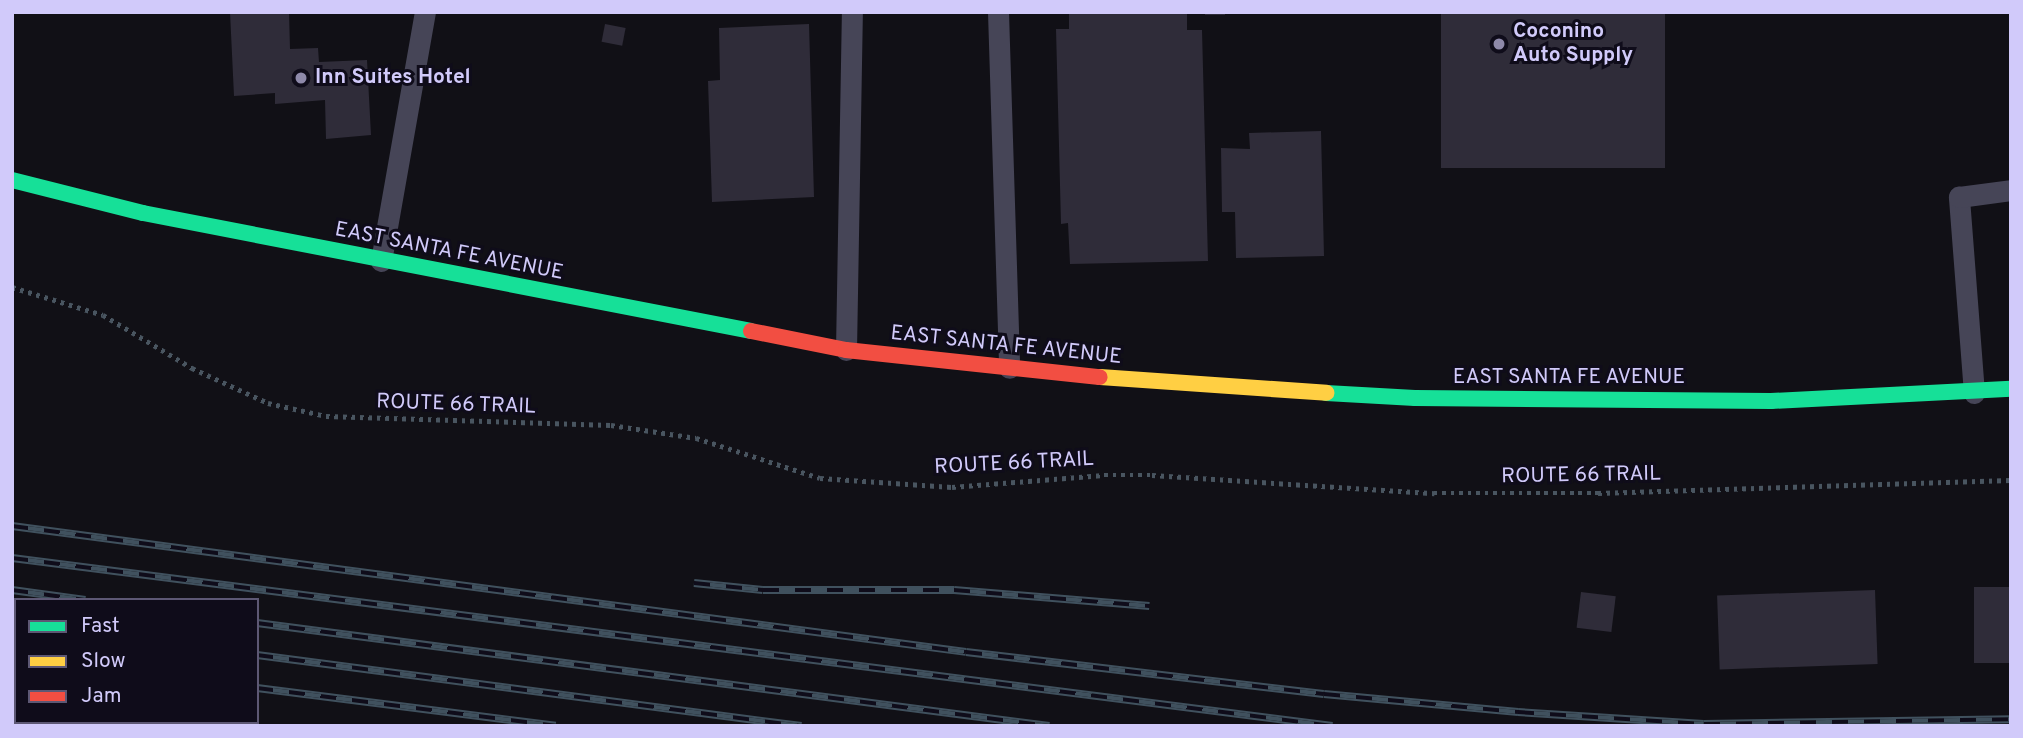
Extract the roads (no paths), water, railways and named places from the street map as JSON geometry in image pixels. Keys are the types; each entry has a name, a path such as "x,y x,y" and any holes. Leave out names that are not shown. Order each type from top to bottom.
{"main road":[{"name":"EAST SANTA FE AVENUE","path":"12,180 143,213 846,350 1009,368 1178,385 1415,398 1771,401 1974,393 2011,389"}],"lane":[{"path":"381,261 425,12"},
{"path":"846,350 852,12"},
{"path":"999,12 1009,368"},
{"path":"1974,393 1959,197 2011,190"}],"railway":[{"path":"12,526 966,652 1324,694 1518,712 1704,724 2011,719"},
{"path":"12,558 1332,726"},
{"path":"694,583 763,590 954,590 1149,606"},
{"path":"12,590 70,598"},
{"path":"259,623 1049,726"},
{"path":"259,655 801,726"},
{"path":"259,688 556,726"}],"place":[{"name":"Coconino Auto Supply","path":"1499,44"},
{"name":"Inn Suites Hotel","path":"301,78"}]}
